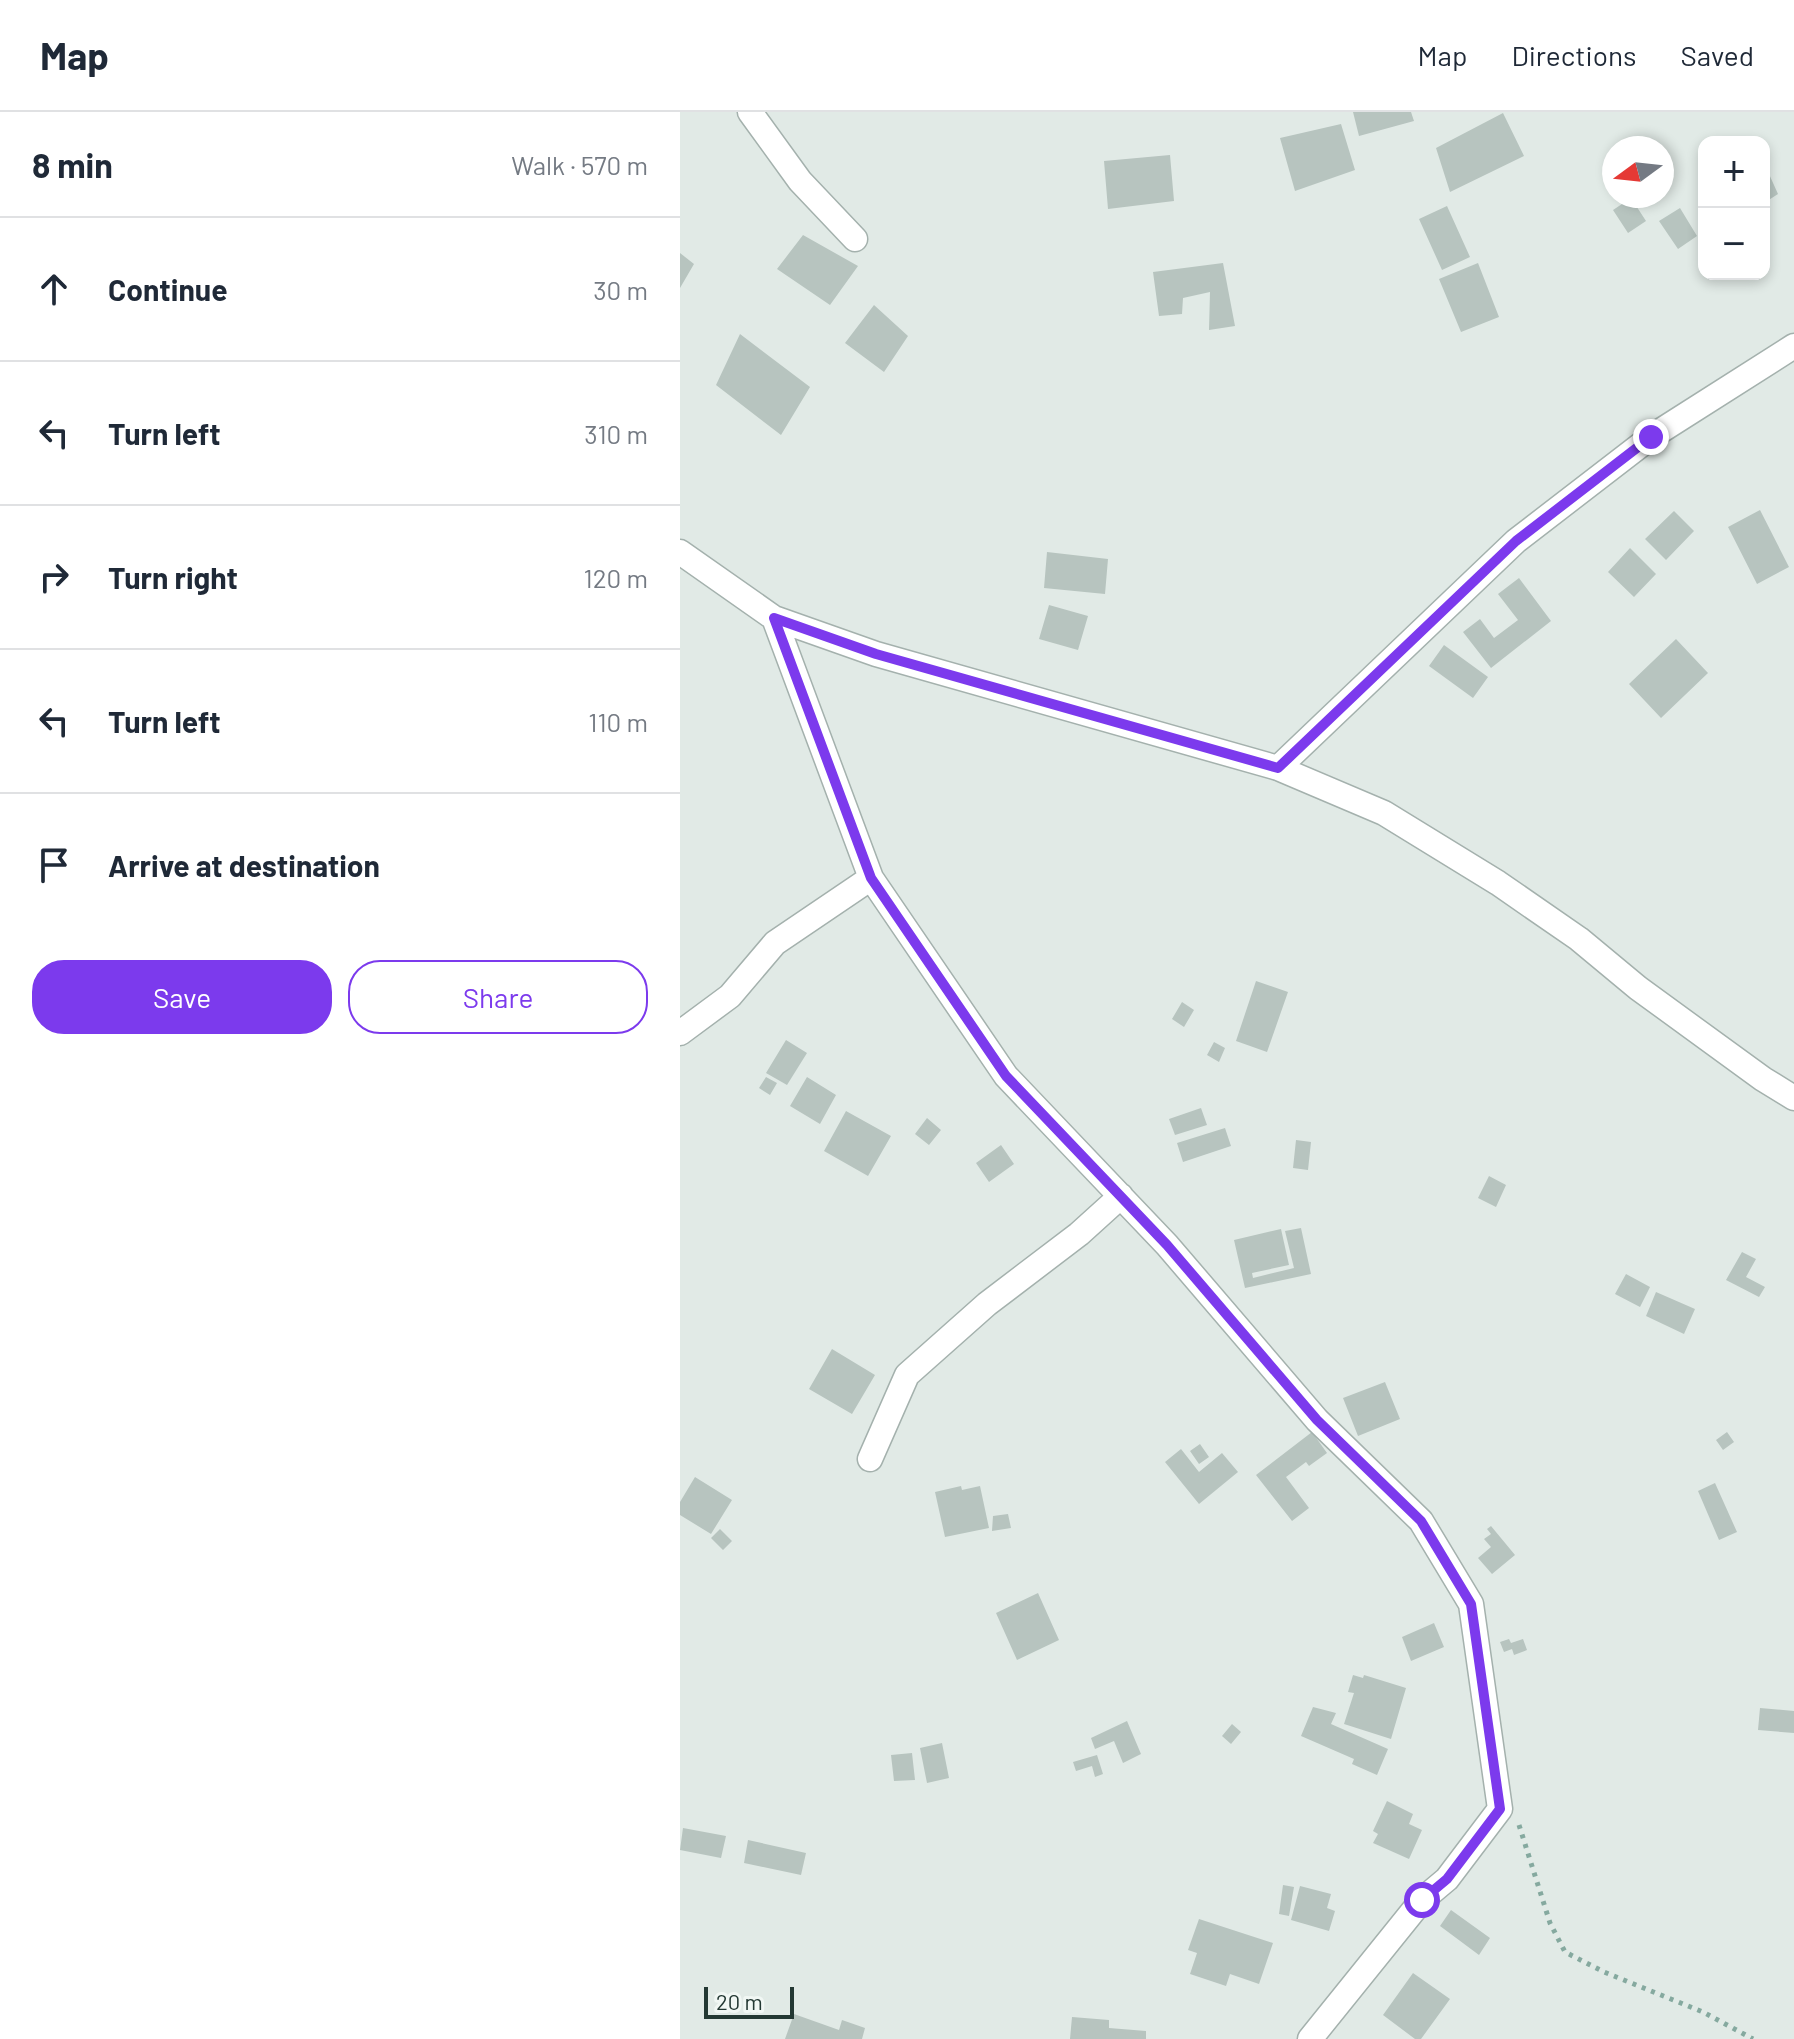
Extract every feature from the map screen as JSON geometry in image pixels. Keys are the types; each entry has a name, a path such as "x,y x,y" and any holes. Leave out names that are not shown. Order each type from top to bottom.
{"street":[{"path":"750,112 800,181 855,239"},
{"path":"1278,768 1516,541 1651,437 1794,346"},
{"path":"680,552 774,618 876,654 1278,768 1384,813 1498,883 1579,939 1638,988 1794,1098"},
{"path":"774,618 871,878 1006,1076 1167,1245 1317,1420 1421,1521 1471,1604 1500,1809 1447,1879 1422,1900 1310,2039"},
{"path":"680,1033 730,996 775,943 871,878"},
{"path":"870,1459 907,1375 987,1304 1079,1234 1121,1196"}],"path":[{"path":"1498,1795 1517,1819 1550,1923 1565,1952 1604,1972 1703,2012 1753,2039"}],"building":[{"path":"1353,112 1411,112 1414,121 1359,136"},
{"path":"1503,113 1524,156 1450,192 1436,148"},
{"path":"1341,124 1355,170 1295,191 1280,138"},
{"path":"1170,155 1174,201 1108,209 1104,161"},
{"path":"1770,176 1778,194 1770,199"},
{"path":"1447,206 1470,257 1442,270 1419,219"},
{"path":"1638,208 1646,221 1628,233 1613,210"},
{"path":"1680,208 1697,236 1678,249 1659,221"},
{"path":"803,235 858,266 830,305 777,269"},
{"path":"680,253 694,264 680,288"},
{"path":"1223,263 1235,326 1209,330 1210,292 1183,298 1182,314 1159,316 1153,272"},
{"path":"1478,263 1499,317 1461,332 1439,279"},
{"path":"874,305 908,336 884,372 845,343"},
{"path":"740,334 810,387 781,435 716,385"},
{"path":"1760,510 1789,567 1757,584 1728,527"},
{"path":"1674,511 1694,531 1666,560 1645,539"},
{"path":"1630,548 1656,574 1634,597 1608,572"},
{"path":"1047,552 1108,559 1105,594 1044,588"},
{"path":"1519,578 1551,621 1491,668 1463,632 1480,619 1494,638 1518,620 1498,594"},
{"path":"1049,605 1088,616 1078,650 1039,639"},
{"path":"1676,639 1708,673 1661,718 1629,684"},
{"path":"1444,645 1488,677 1473,698 1429,666"},
{"path":"1256,981 1288,992 1267,1052 1236,1041"},
{"path":"1182,1002 1194,1010 1184,1027 1172,1019"},
{"path":"786,1040 807,1053 787,1085 766,1073"},
{"path":"1214,1042 1225,1048 1219,1062 1207,1055"},
{"path":"766,1077 777,1083 770,1095 759,1088"},
{"path":"807,1077 836,1095 820,1124 790,1106"},
{"path":"1201,1108 1207,1125 1175,1135 1169,1119"},
{"path":"846,1111 891,1136 868,1176 824,1151"},
{"path":"927,1118 941,1130 929,1145 915,1134"},
{"path":"1225,1128 1231,1146 1183,1162 1177,1143"},
{"path":"1296,1140 1311,1142 1308,1170 1293,1168"},
{"path":"1001,1145 1014,1164 989,1182 976,1163"},
{"path":"1489,1176 1506,1185 1496,1207 1478,1198"},
{"path":"1301,1228 1311,1274 1245,1288 1234,1240 1281,1229 1289,1265 1252,1273 1253,1278 1294,1268 1285,1231"},
{"path":"1742,1252 1756,1259 1746,1277 1765,1287 1759,1297 1726,1280"},
{"path":"1626,1274 1650,1287 1640,1307 1615,1294"},
{"path":"1656,1292 1695,1309 1684,1334 1646,1316"},
{"path":"832,1349 875,1375 852,1414 809,1389"},
{"path":"1385,1382 1400,1419 1358,1436 1343,1398"},
{"path":"1312,1432 1327,1453 1309,1466 1306,1462 1286,1477 1309,1508 1292,1521 1256,1475"},
{"path":"1727,1432 1734,1442 1723,1450 1716,1440"},
{"path":"1200,1444 1209,1457 1199,1464 1190,1451"},
{"path":"1181,1449 1199,1472 1222,1453 1238,1472 1199,1504 1165,1462"},
{"path":"695,1477 732,1500 711,1534 680,1515 680,1502"},
{"path":"1715,1483 1737,1532 1719,1540 1698,1491"},
{"path":"961,1486 962,1490 980,1486 989,1528 945,1537 935,1492"},
{"path":"1008,1514 1011,1528 992,1531 993,1516"},
{"path":"1491,1526 1515,1555 1492,1574 1478,1558 1491,1547 1484,1539 1491,1534 1487,1529"},
{"path":"720,1529 732,1541 723,1550 711,1538"},
{"path":"1038,1593 1059,1640 1017,1660 996,1613"},
{"path":"1434,1623 1444,1647 1411,1661 1402,1637"},
{"path":"1509,1639 1511,1643 1523,1639 1527,1650 1514,1655 1512,1649 1504,1652 1500,1642"},
{"path":"1353,1675 1363,1678 1364,1675 1406,1688 1391,1739 1344,1724 1354,1693 1348,1692"},
{"path":"1313,1707 1336,1713 1331,1724 1388,1749 1377,1775 1352,1764 1354,1759 1301,1736"},
{"path":"1760,1708 1794,1711 1794,1733 1758,1730"},
{"path":"1127,1721 1141,1754 1123,1763 1114,1741 1095,1749 1091,1738"},
{"path":"1232,1724 1241,1732 1231,1744 1222,1736"},
{"path":"942,1743 949,1778 927,1783 920,1748"},
{"path":"912,1753 915,1780 894,1781 891,1755"},
{"path":"1097,1755 1103,1774 1095,1777 1092,1766 1076,1771 1073,1762"},
{"path":"1387,1801 1413,1814 1409,1824 1422,1830 1409,1859 1373,1843 1378,1834 1373,1831"},
{"path":"683,1828 726,1836 721,1858 680,1850"},
{"path":"748,1840 806,1853 801,1875 744,1863"},
{"path":"1283,1885 1294,1887 1289,1916 1279,1914"},
{"path":"1300,1886 1331,1894 1327,1908 1335,1911 1329,1931 1291,1920"},
{"path":"1451,1910 1490,1938 1479,1955 1440,1926"},
{"path":"1199,1919 1273,1943 1259,1984 1230,1974 1226,1986 1190,1974 1197,1953 1188,1950"},
{"path":"1413,1973 1450,1999 1421,2039 1415,2039 1383,2015"},
{"path":"794,2014 839,2030 842,2020 865,2028 862,2039 785,2039"},
{"path":"1072,2017 1109,2020 1109,2028 1146,2031 1146,2039 1070,2039"}],"route":[{"path":"1422,1900 1447,1879 1500,1809 1471,1604 1421,1521 1317,1420 1167,1245 1006,1076 871,878 774,618 876,654 1278,768 1516,541 1651,437"}]}
